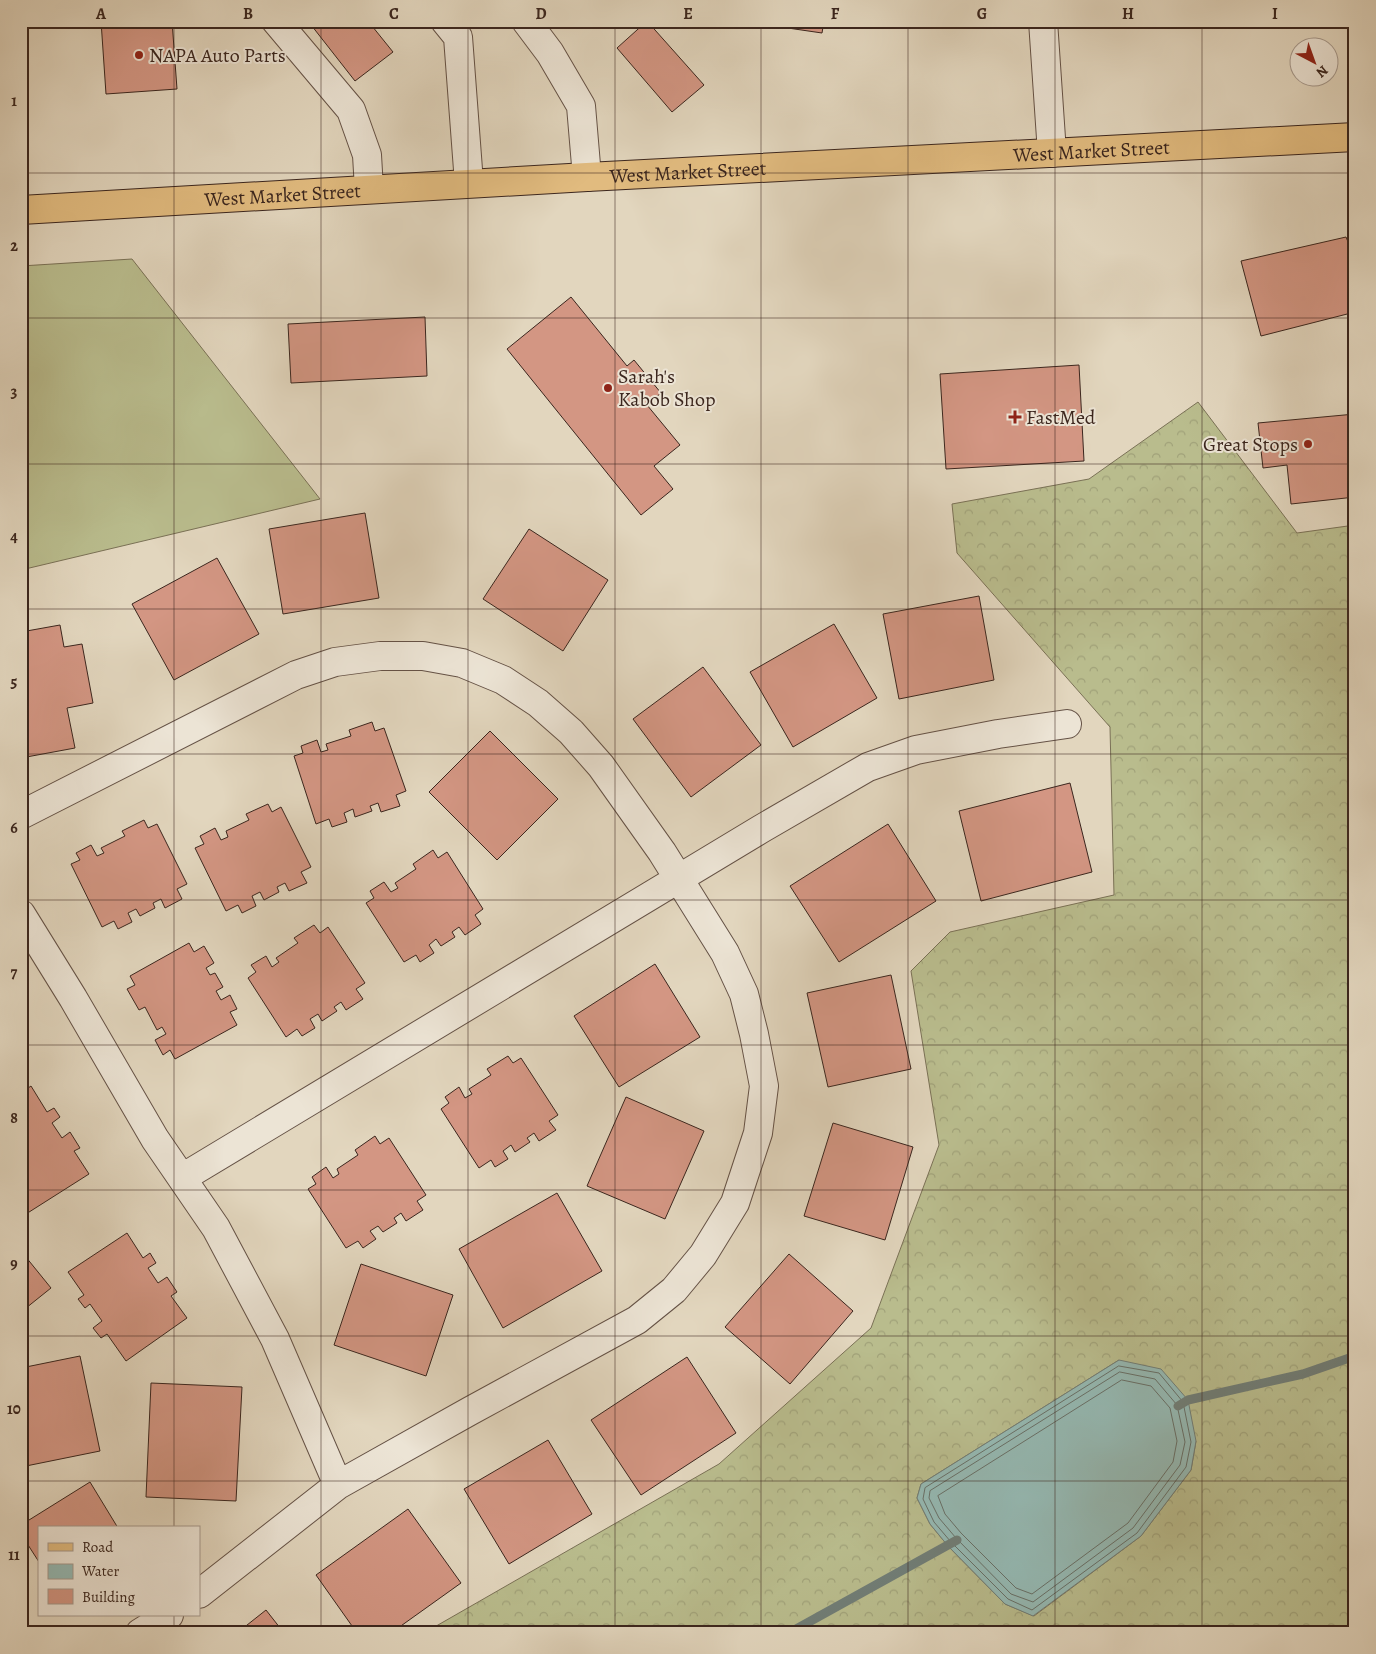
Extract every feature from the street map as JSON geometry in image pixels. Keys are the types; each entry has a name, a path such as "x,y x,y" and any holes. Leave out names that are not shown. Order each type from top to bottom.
{"main road":[{"name":"West Market Street","path":"21,210 587,176 1355,137"}],"street":[{"path":"276,21 351,110 367,155 369,190"},
{"path":"445,21 458,37 468,183"},
{"path":"526,21 550,52 581,106 587,176"},
{"path":"1043,21 1052,153"},
{"path":"21,815 296,675 334,662 380,656 423,656 462,663 502,680 538,703 572,732 601,766 662,852 725,953 744,994 754,1034 764,1086 758,1133 735,1203 704,1254 674,1290 637,1320 338,1485 200,1593"},
{"path":"182,1178 761,828 868,767 916,750 998,734 1067,724"},
{"path":"21,914 73,998 155,1139 216,1228 275,1339 338,1485"},
{"path":"140,1633 167,1616"}],"green space":[{"path":"132,259 320,499 21,570 21,266"},
{"path":"1198,402 1297,533 1355,525 1355,1633 424,1633 719,1464 871,1328 939,1145 911,971 950,932 1114,895 1110,727 957,553 952,504 1089,479","holes":["1119,1360 1196,1441 1191,1470 1141,1536 1034,1616 1005,1604 948,1546 930,1524 917,1498 921,1484"]}],"water":[{"path":"1119,1360 1161,1369 1188,1400 1196,1441 1191,1470 1141,1536 1033,1616 1005,1604 948,1546 930,1524 917,1498 921,1484"}],"building":[{"name":"NAPA Auto Parts","path":"101,21 172,21 177,89 106,94"},
{"path":"308,21 368,21 393,52 355,81"},
{"path":"647,21 704,85 672,112 617,48"},
{"path":"781,21 824,21 822,33 781,27"},
{"path":"1346,237 1355,259 1355,312 1261,336 1241,261"},
{"path":"571,297 627,366 634,360 661,393 647,405 680,445 654,466 673,489 641,515 507,349"},
{"path":"425,317 427,376 291,383 288,324"},
{"path":"1079,365 1084,461 946,469 940,374"},
{"name":"Great Stops","path":"1355,414 1355,497 1291,504 1287,465 1263,468 1258,423"},
{"path":"365,513 379,598 283,614 269,529"},
{"path":"529,529 608,580 563,651 483,599"},
{"path":"217,558 259,634 174,680 132,604"},
{"path":"979,596 994,680 899,699 883,614"},
{"path":"834,624 877,698 793,747 750,672"},
{"path":"60,625 64,647 82,644 93,703 67,708 75,748 21,758 21,632"},
{"path":"703,667 761,745 691,797 633,719"},
{"path":"372,722 375,731 384,728 406,791 396,795 400,806 381,812 378,803 370,806 372,811 355,817 353,809 344,813 347,822 332,827 329,819 316,824 294,756 303,753 301,746 317,740 321,752 328,750 326,744 351,736 349,730"},
{"path":"490,731 558,799 497,860 429,792"},
{"path":"1070,783 1092,872 981,901 959,811"},
{"path":"268,804 272,812 281,807 311,867 301,872 307,883 289,891 285,883 277,887 279,892 264,900 260,892 252,896 256,906 242,913 238,905 226,911 195,848 204,844 200,836 215,828 221,840 228,837 226,831 249,820 246,814"},
{"path":"144,820 148,828 157,824 187,884 177,889 182,899 165,908 161,899 153,903 155,908 140,916 136,909 128,913 132,922 118,929 114,921 102,927 71,864 80,860 76,853 91,845 97,856 104,853 101,848 125,836 122,831"},
{"path":"888,824 936,901 839,962 790,886"},
{"path":"433,850 438,858 447,852 483,909 475,915 481,924 465,935 459,927 452,932 455,937 441,946 436,939 429,945 434,953 420,962 416,955 404,962 366,903 374,898 370,891 384,882 391,892 398,888 395,883 416,869 413,864"},
{"path":"314,925 320,933 328,927 365,983 356,989 363,999 346,1010 341,1002 334,1007 337,1011 322,1021 318,1014 310,1019 315,1028 302,1036 297,1029 286,1037 248,978 256,972 251,965 266,956 272,967 279,962 276,958 298,943 294,938"},
{"path":"189,943 194,952 204,946 214,963 206,968 210,975 215,973 223,987 216,991 221,1000 230,995 237,1009 230,1012 237,1025 175,1059 170,1050 163,1055 155,1040 166,1034 162,1027 157,1030 145,1007 139,1010 127,989 135,985 130,976"},
{"path":"655,964 700,1037 619,1087 574,1016"},
{"path":"891,975 911,1069 828,1087 807,993"},
{"path":"508,1056 513,1063 521,1058 558,1115 549,1121 556,1130 539,1141 534,1133 527,1138 530,1142 515,1152 511,1145 503,1151 508,1159 495,1167 491,1160 479,1168 441,1109 449,1103 445,1097 459,1087 465,1098 472,1094 469,1089 491,1075 487,1069"},
{"path":"31,1086 47,1112 54,1108 60,1117 52,1123 62,1138 70,1132 80,1148 74,1151 89,1174 26,1214 21,1206 21,1093"},
{"path":"626,1097 704,1131 665,1219 587,1186"},
{"path":"833,1123 913,1147 885,1240 804,1216"},
{"path":"375,1136 380,1144 389,1138 426,1195 417,1201 423,1210 406,1221 401,1213 394,1218 397,1223 383,1232 378,1226 370,1231 376,1239 363,1248 358,1241 346,1248 308,1189 316,1184 312,1177 326,1167 333,1178 339,1174 337,1169 358,1155 355,1150"},
{"path":"557,1193 602,1271 503,1328 459,1249"},
{"path":"127,1233 143,1258 150,1253 156,1263 148,1268 158,1283 167,1277 177,1292 171,1296 187,1318 126,1361 107,1334 101,1338 93,1328 102,1321 90,1304 85,1308 78,1299 84,1295 68,1272"},
{"path":"21,1251 51,1288 21,1312"},
{"path":"789,1254 853,1311 790,1384 725,1327"},
{"path":"361,1264 453,1295 426,1376 334,1345"},
{"path":"80,1356 100,1451 21,1467 21,1368"},
{"path":"687,1357 736,1433 641,1495 591,1420"},
{"path":"151,1383 242,1387 236,1501 146,1497"},
{"path":"548,1440 592,1514 509,1564 464,1489"},
{"path":"90,1482 117,1526 38,1526 38,1560 21,1534 21,1525"},
{"path":"408,1509 461,1583 391,1633 357,1633 316,1575"},
{"path":"266,1610 284,1633 237,1633"}],"waterway":[{"path":"1178,1406 1188,1400 1303,1374 1355,1356"},
{"path":"789,1633 957,1540"}],"place":[{"name":"NAPA Auto Parts","path":"139,55"},
{"name":"Sarah's Kabob Shop","path":"608,388"},
{"name":"FastMed","path":"1015,417"},
{"name":"Great Stops","path":"1308,444"}]}
